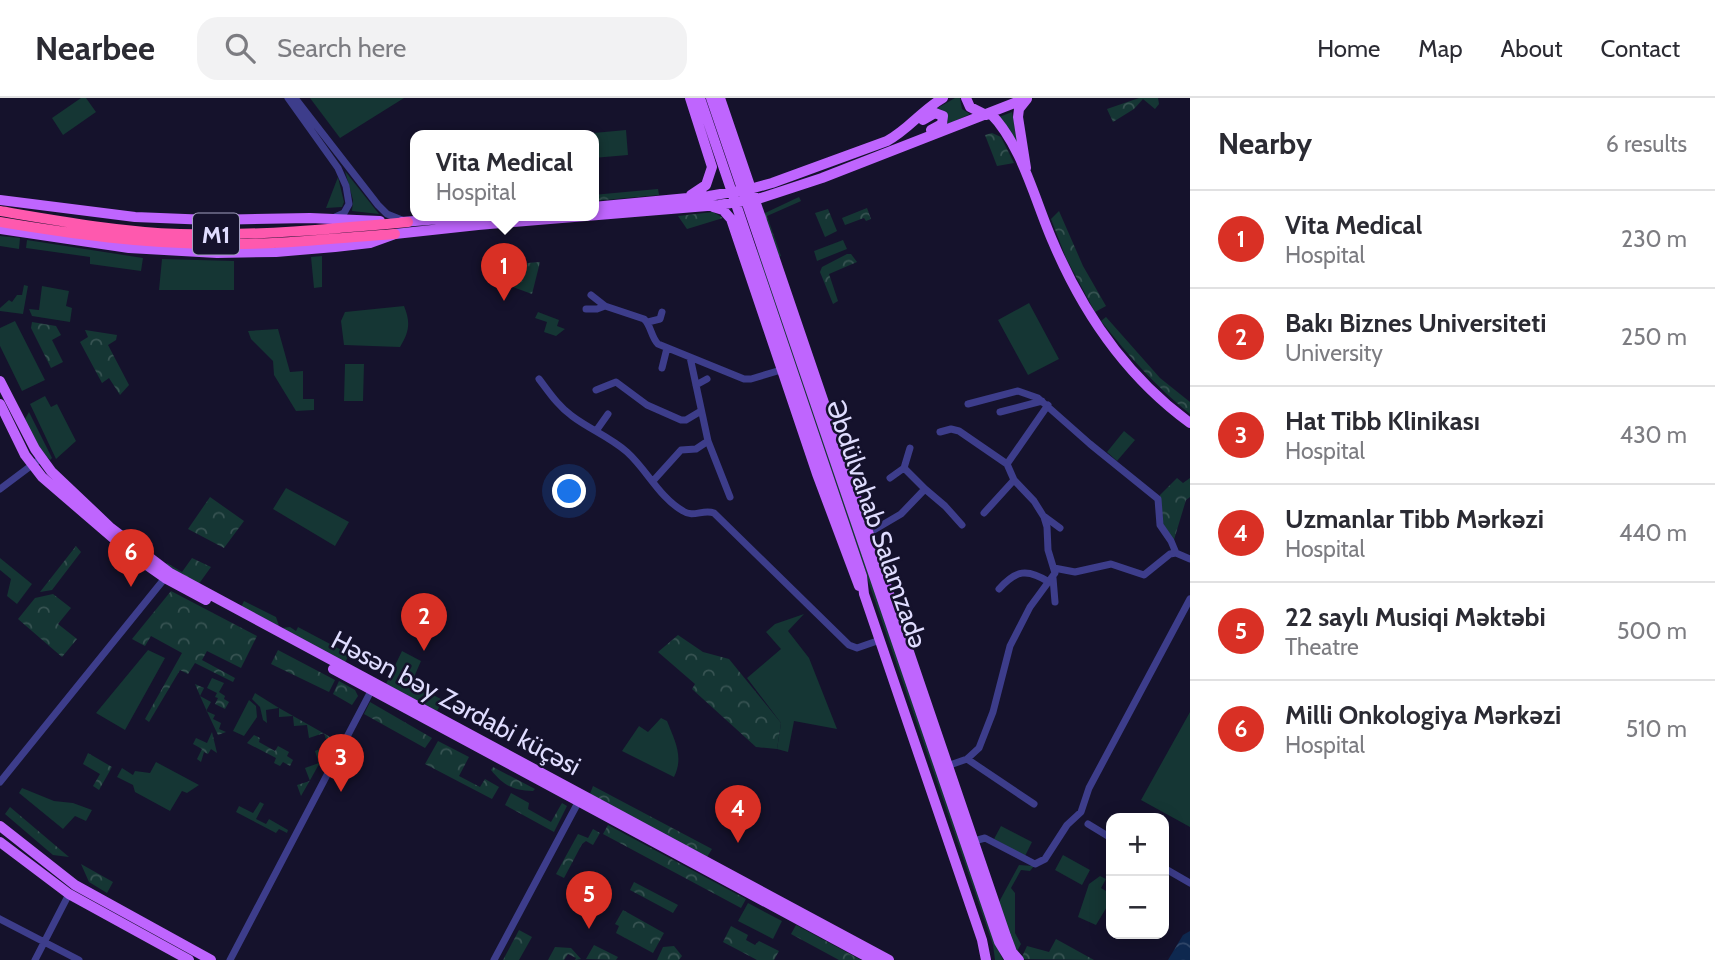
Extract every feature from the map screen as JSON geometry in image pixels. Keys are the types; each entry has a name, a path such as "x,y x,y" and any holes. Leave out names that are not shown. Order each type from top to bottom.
{"highway":[{"name":"M1","path":"0,211 23,220 131,240 217,244 278,243 395,234"},
{"name":"M1","path":"0,222 23,220 177,234 289,232 412,222"}],"main road":[{"path":"685,198 701,190 710,179 712,167 690,98"},
{"name":"Əbdülvahab Salamzadə","path":"700,98 999,942 1010,960"},
{"name":"Əbdülvahab Salamzadə","path":"710,98 862,576 864,594"},
{"name":"Əbdülvahab Salamzadə","path":"720,98 1009,946 1019,960"},
{"path":"902,133 943,98"},
{"path":"966,98 970,107 988,114 1003,129 1023,162"},
{"path":"599,216 706,206 822,178 1027,98"},
{"path":"1027,98 1019,109 1018,116 1023,162 1067,273 1101,332 1136,375 1190,423"},
{"path":"768,190 879,145 933,114 943,117 942,124 938,127 839,168 822,178"},
{"path":"707,148 718,160 726,160 733,155 735,141"},
{"path":"599,206 752,194"},
{"path":"0,200 135,217 423,221"},
{"name":"Əbdülvahab Salamzadə","path":"706,206 727,213 742,252 781,370 880,640 982,940 986,960"},
{"path":"0,229 129,248 217,253 335,247 370,243 395,234 539,221"},
{"path":"742,252 743,239 750,232 760,233 768,242"},
{"name":"Həsən bəy Zərdabi küçəsi","path":"0,382 33,457 111,528 170,572 580,798"},
{"name":"Həsən bəy Zərdabi küçəsi","path":"0,404 33,457 108,535 165,578 371,691 439,722"},
{"path":"580,798 873,960"},
{"path":"580,798 889,960"},
{"path":"0,826 75,885 211,960"},
{"path":"0,842 69,894 189,960"}],"street":[{"path":"288,98 383,211 395,218 412,222"},
{"path":"295,98 342,176 349,200 344,213 330,218"},
{"path":"591,295 605,306 644,319 648,323 652,339 658,344 744,379 781,370"},
{"path":"586,309 600,309 605,306"},
{"path":"648,323 660,319 662,312"},
{"path":"662,368 667,348"},
{"path":"690,357 708,441 730,497"},
{"path":"539,379 559,405 629,453 664,496 683,512 714,513 849,645 857,648 880,640"},
{"path":"696,385 707,379"},
{"path":"596,390 616,382 647,405 681,421 701,411"},
{"path":"968,404 1018,391 1045,403 1090,444 1158,499 1160,525 1176,553"},
{"path":"1000,412 1045,403"},
{"path":"1007,464 1045,403"},
{"path":"597,431 608,414"},
{"path":"940,432 951,429 959,431 1007,464 1014,480 1034,501 1044,517 1048,527 1048,550 1054,568 1051,580 1030,607 1010,646 989,726 979,748 967,758 947,766"},
{"path":"653,481 681,450 696,449 708,441"},
{"path":"891,478 904,468 910,448"},
{"path":"0,489 33,457"},
{"path":"904,468 962,525"},
{"path":"984,513 1014,480"},
{"path":"867,534 901,514 925,489"},
{"path":"1044,517 1060,528"},
{"path":"1054,568 1075,572 1111,564 1144,575 1166,556 1176,553 1190,559"},
{"path":"999,589 1011,577 1024,573 1051,580"},
{"path":"0,782 165,578"},
{"path":"1051,580 1055,601"},
{"path":"974,841 985,838 1035,864 1045,859 1067,825 1077,817 1084,806 1089,788 1190,599"},
{"path":"230,960 371,691"},
{"path":"967,758 1034,804"},
{"path":"494,960 580,798"},
{"path":"1088,824 1106,835"},
{"path":"1169,871 1190,883"},
{"path":"35,960 69,894"},
{"path":"0,919 79,960"}],"green space":[{"path":"81,98 86,98 96,112 63,135 52,118"},
{"path":"310,98 404,98 340,138"},
{"path":"960,98 962,109 970,114 945,126 948,121 945,113 940,109 934,110"},
{"path":"1139,98 1158,98 1159,104 1155,109 1143,99 1134,109 1113,122 1107,109"},
{"path":"1012,112 1019,149 999,117"},
{"path":"626,130 628,155 599,157 599,132"},
{"path":"992,133 1001,137 1014,163 997,166 985,135"},
{"path":"345,171 379,214 352,211 353,200"},
{"path":"338,177 344,202 342,207 326,208"},
{"path":"658,189 659,195 599,200 599,194"},
{"path":"799,197 801,201 767,216 781,256 777,257 763,214"},
{"path":"867,208 871,219 866,221 864,218 845,225 842,218"},
{"path":"828,209 837,231 825,237 815,213"},
{"path":"1059,211 1083,266 1106,306 1095,312 1066,258 1051,219"},
{"path":"713,212 723,218 687,229 678,216"},
{"path":"0,236 20,238 19,249 0,246"},
{"path":"27,240 143,258 141,271 90,264 90,257 26,248"},
{"path":"843,240 847,249 817,261 814,251"},
{"path":"758,250 1003,960 995,960 993,945 755,251"},
{"path":"851,254 857,262 829,274 838,301 833,304 820,272 822,267"},
{"path":"322,256 322,287 314,288 311,257"},
{"path":"162,259 234,261 234,290 159,290"},
{"path":"540,262 532,294 499,282 503,265"},
{"path":"24,285 28,286 23,314 0,311 9,300 12,302 17,295 22,295"},
{"path":"42,286 69,291 66,306 72,308 70,322 32,316 29,309 39,310"},
{"path":"1029,303 1059,359 1028,375 998,320"},
{"path":"404,306 408,327 400,347 344,345 341,321 345,312"},
{"path":"538,312 559,320 557,326 565,329 556,336 544,332 547,322 535,318"},
{"path":"1106,317 1160,378 1190,402 1190,414 1132,358 1101,321"},
{"path":"15,321 45,380 22,391 0,346 0,328"},
{"path":"32,322 56,326 61,335 52,340 63,362 51,368 31,328"},
{"path":"278,329 290,372 303,371 303,399 314,399 314,410 296,411 274,375 273,361 251,339 248,331"},
{"path":"85,330 117,335 116,340 108,345 129,385 120,395 109,378 102,383 80,342 88,337"},
{"path":"345,364 364,364 363,401 344,401"},
{"path":"45,396 51,407 57,404 76,441 56,459 30,404"},
{"path":"29,412 52,458 50,460 39,447 25,419"},
{"path":"1124,431 1135,440 1117,461 1107,452"},
{"path":"1177,478 1183,483 1190,478 1190,497 1186,500 1173,543 1158,524 1160,495"},
{"path":"286,488 349,522 335,546 273,509"},
{"path":"210,497 244,521 224,548 188,529"},
{"path":"76,546 81,552 52,590 40,592"},
{"path":"0,558 32,584 17,604 7,596 11,579 0,570"},
{"path":"192,558 211,567 198,585 165,566 167,563 182,572"},
{"path":"171,591 257,636 241,668 207,651 202,660 235,678 233,682 195,663 188,674 180,670 149,722 145,719 182,653 151,636 145,646 132,639"},
{"path":"53,594 71,608 58,624 77,639 62,657 18,619 35,598"},
{"path":"244,601 276,617 279,626 241,607"},
{"path":"804,614 788,631 809,658 837,729 794,721 788,752 777,749 781,723 747,678 781,649 766,632 775,624"},
{"path":"290,627 296,631 298,627 349,654 345,663 282,628"},
{"path":"678,635 703,652 729,659 781,723 777,749 756,747 692,689 695,684 658,652"},
{"path":"148,650 165,658 125,730 96,713"},
{"path":"278,650 335,680 329,692 271,664"},
{"path":"402,651 421,661 411,684 443,700 437,711 386,684"},
{"path":"212,678 224,683 219,692 229,702 225,709 215,704 217,693 207,688"},
{"path":"339,681 355,690 358,696 352,705 333,694"},
{"path":"195,684 204,688 200,696 198,690"},
{"path":"255,693 279,708 266,710 267,723 263,720 260,707 252,699"},
{"path":"200,696 211,702 206,710 203,703"},
{"path":"249,700 256,706 257,717 244,736 233,731"},
{"path":"370,702 432,738 425,748 364,714"},
{"path":"279,708 323,733 309,738 307,725 294,726 293,716 279,717"},
{"path":"207,711 215,715 213,719 221,723 219,729 226,732 218,735"},
{"path":"1190,712 1190,827 1169,813 1141,800"},
{"path":"661,718 667,721 677,749 678,763 674,777 622,751 639,726 648,732"},
{"path":"212,732 217,753 211,749 208,754 204,752 201,762 197,759 202,749 193,744 196,738 207,743"},
{"path":"324,734 332,738 328,746"},
{"path":"254,735 260,738 259,742 275,751 278,746 289,752 287,756 293,760 290,766 283,762 280,766 274,763 276,758 247,743"},
{"path":"438,741 469,757 459,776 480,787 485,779 499,787 492,799 425,764"},
{"path":"328,746 310,781 305,768 319,763 315,751"},
{"path":"88,753 112,767 99,790 93,786 100,774 83,764"},
{"path":"156,762 199,785 187,793 182,791 170,811 135,792 133,785 117,777 122,768 133,775 135,771 150,773"},
{"path":"493,767 535,789 533,791 509,786 491,770"},
{"path":"310,781 305,789 301,796 297,785"},
{"path":"593,786 712,849 707,857 590,794"},
{"path":"22,788 54,801 73,803 92,810 86,821 75,816 63,829 19,793"},
{"path":"511,793 529,803 528,809 551,822 562,803 567,806 554,832 505,805"},
{"path":"260,802 264,804 256,819 266,824 269,819 288,830 287,833 279,829 276,833 236,812 239,806 253,813"},
{"path":"10,807 69,857 53,855 5,814"},
{"path":"608,825 746,899 741,908 603,834"},
{"path":"1001,826 1032,842 1025,856 994,839"},
{"path":"593,829 600,833 593,845 586,841 582,844 564,878 556,874 578,834 588,838"},
{"path":"1063,855 1090,870 1082,885 1055,870"},
{"path":"81,864 113,882 107,893 89,882"},
{"path":"1019,865 1034,866 1030,871 1021,870 1011,888 1015,893 1015,933 1021,944 1016,953 999,902"},
{"path":"1100,876 1106,879 1101,888 1106,891 1106,908 1096,925 1078,917 1089,884"},
{"path":"634,882 678,905 673,913 630,890"},
{"path":"748,903 782,921 773,939 738,921"},
{"path":"623,910 664,933 653,953 616,933 619,926 615,924"},
{"path":"796,925 861,960 839,960 791,934"},
{"path":"731,926 748,935 746,940 755,945 759,941 779,951 774,960 757,960 723,942"},
{"path":"519,930 532,937 519,960 503,960"},
{"path":"1056,939 1094,960 1021,959 1027,946 1049,952"},
{"path":"594,945 618,957 616,960 586,959"},
{"path":"674,946 682,956 679,960 657,960 663,947"},
{"path":"555,947 571,948 581,959 575,960 576,958 568,954 564,960 548,960"}],"water":[{"path":"1190,931 1190,960 1168,960 1183,935"}],"place":[{"name":"Vita Medical","path":"504,301"},
{"name":"Milli Onkologiya Mərkəzi","path":"131,587"},
{"name":"Bakı Biznes Universiteti","path":"424,651"},
{"name":"Hat Tibb Klinikası","path":"341,792"},
{"name":"Uzmanlar Tibb Mərkəzi","path":"738,843"},
{"name":"22 saylı Musiqi Məktəbi","path":"589,929"}]}
